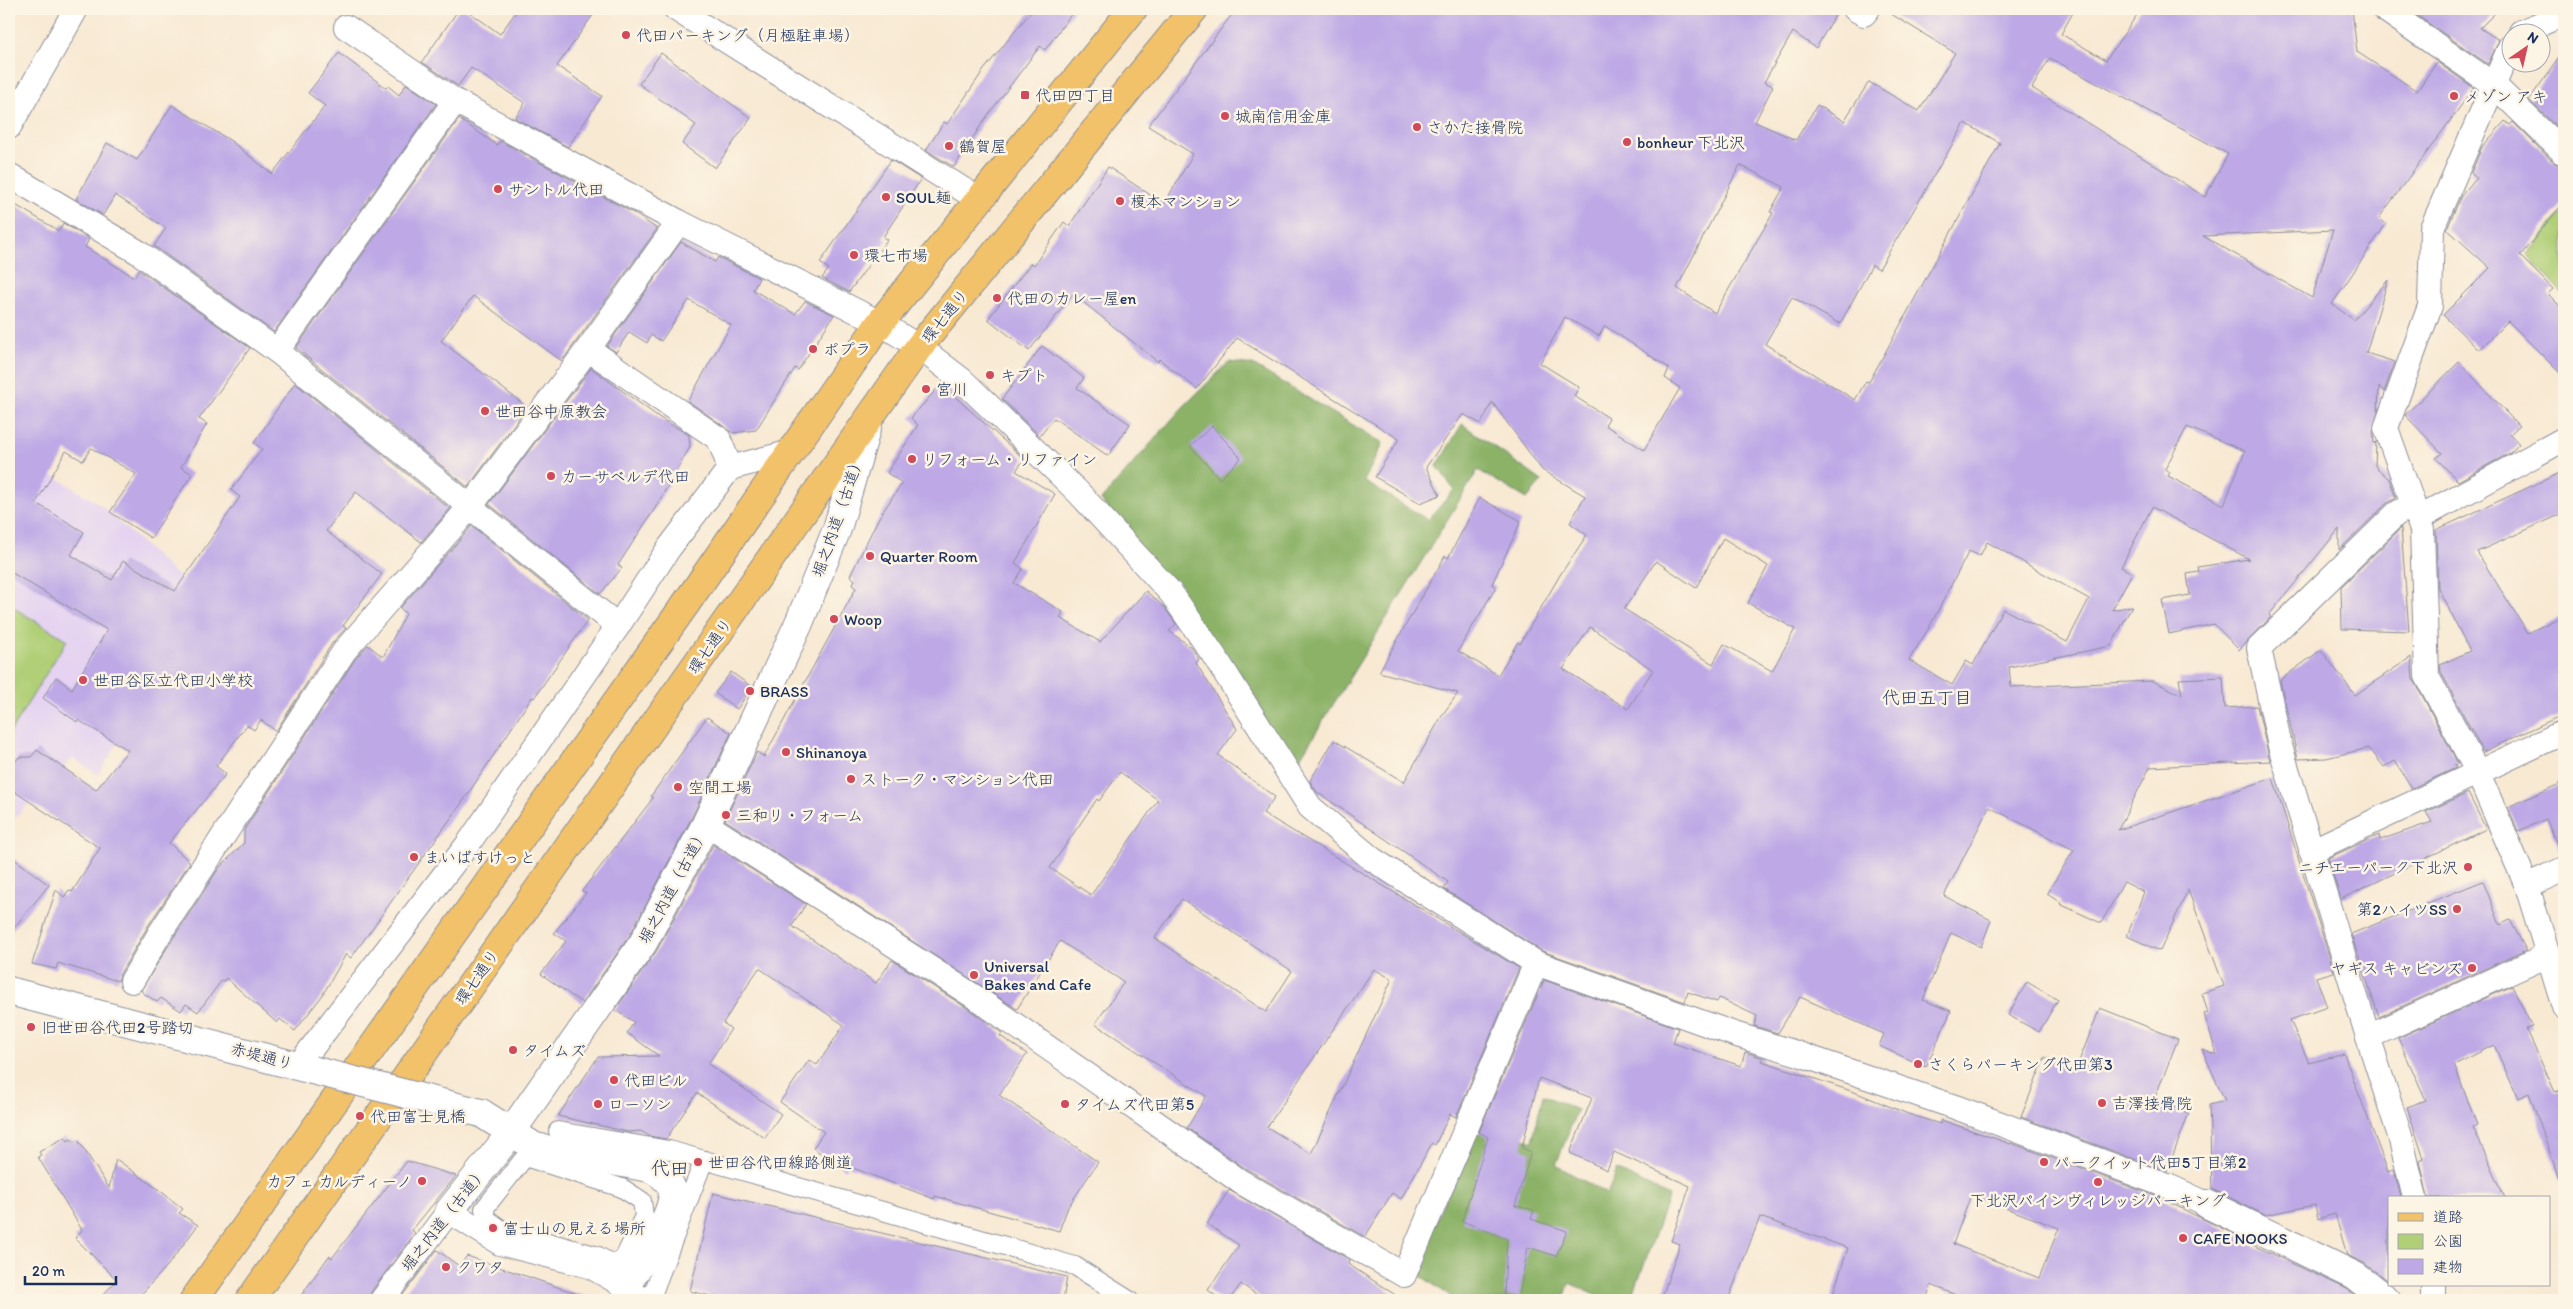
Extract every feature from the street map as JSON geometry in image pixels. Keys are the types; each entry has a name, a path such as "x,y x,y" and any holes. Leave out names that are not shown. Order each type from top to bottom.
{"main road":[{"path":"194,1300 687,602 880,323 1133,9"},
{"name":"環七通り","path":"250,1300 919,347 1194,9"}],"street":[{"path":"9,127 76,9"},
{"path":"676,9 978,199"},
{"path":"1855,9 1864,14 1868,9"},
{"path":"2384,9 2494,85 2564,153"},
{"path":"2545,22 2564,14"},
{"path":"346,28 455,100 679,222 880,323 919,347 962,380 1078,492 1172,593 1232,683 1310,807 1372,858 1536,963 1734,1034 1955,1107 2170,1187 2355,1276 2387,1300"},
{"path":"2500,71 2432,228 2430,306 2386,428 2422,530 2427,676 2477,772 2527,886 2564,1007"},
{"path":"277,351 455,100"},
{"path":"9,175 138,252 277,351 618,626"},
{"path":"132,981 160,933 345,650 470,507 588,349 679,222"},
{"path":"588,349 719,439 730,468"},
{"name":"堀之内道（古道）","path":"382,1300 512,1131 643,943 706,824 800,623 837,529 869,419"},
{"path":"2415,1196 2400,1136 2280,746 2259,648 2396,514 2415,512 2564,439"},
{"path":"305,1068 468,844 618,626 669,548 730,468 791,452"},
{"path":"2311,851 2564,732"},
{"path":"706,824 978,999 1241,1182 1404,1275 1536,963"},
{"path":"2527,886 2564,869"},
{"path":"2368,1037 2548,955"},
{"name":"赤堤通り","path":"9,991 481,1114 512,1131 535,1147 650,1168 665,1177 672,1189 672,1204 648,1254 634,1294"},
{"path":"558,1131 669,1150 1075,1266 1129,1300"},
{"path":"525,1157 622,1188 642,1201 644,1216 624,1258 617,1263 501,1229 488,1220 484,1209 514,1181 525,1157"},
{"path":"449,1211 500,1243 590,1266 634,1294 704,1160"},
{"path":"2433,1286 2433,1300"}],"shaded area":[{"name":"世田谷区立代田小学校","path":"9,449 98,503 206,602 98,775 73,758 9,824"}],"green space":[{"path":"2564,210 2564,295 2527,255"},
{"path":"1229,362 1253,365 1383,443 1364,481 1428,520 1454,490 1437,466 1462,424 1542,481 1527,499 1478,470 1294,768 1101,500 1182,408"},
{"path":"9,605 67,640 9,734"},
{"path":"1543,1095 1577,1110 1556,1165 1607,1194 1617,1170 1669,1196 1631,1300 1609,1300 1569,1283 1564,1300 1456,1300 1415,1272 1479,1117 1532,1142"}],"building":[{"path":"459,9 465,9 500,34 518,9 597,9 557,66 602,96 568,147 515,118 525,103 471,68 458,86 422,62"},
{"path":"1033,9 1075,9 1045,50 1040,46 985,119 954,167 926,150 944,122 947,124 983,71"},
{"path":"1236,9 1839,9 1816,48 1793,32 1764,82 1773,86 1755,122 1796,140 1817,105 1844,121 1869,82 1919,111 1955,53 1883,9 2075,9 2061,34 2106,60 2141,9 2352,9 2357,52 2417,91 2437,62 2474,88 2379,218 2386,224 2332,304 2354,320 2388,280 2366,353 2395,362 2384,392 2379,386 2378,411 2373,432 2374,444 2376,442 2375,466 2389,479 2396,498 2386,504 2339,550 2339,529 2269,615 2271,617 2239,650 2214,624 2169,634 2162,600 2190,595 2187,574 2199,572 2198,567 2249,559 2152,507 2121,567 2132,573 2112,610 2132,606 2111,646 2009,667 2011,687 2153,681 2182,695 2179,679 2223,677 2225,708 2257,706 2270,761 2150,767 2118,830 2273,778 2334,972 2316,977 2327,1007 2290,1020 2309,1063 2344,1054 2388,1172 2394,1170 2400,1196 2388,1196 2388,1281 2364,1263 2347,1255 2335,1214 2318,1219 2315,1205 2265,1215 2212,1189 2209,1105 2225,1101 2202,1049 2217,1055 2204,1014 2208,1013 2202,993 2224,986 2188,890 2160,951 2127,936 2144,892 2124,882 2101,923 2060,904 2061,902 2047,893 2074,850 1989,807 1944,896 1991,920 1981,947 1951,933 1923,1000 1951,1011 1926,1067 1879,1046 1884,1034 1800,997 1778,1033 1754,1026 1757,1016 1719,998 1717,1002 1688,992 1685,1002 1542,951 1444,889 1448,882 1317,792 1310,781 1334,740 1404,782 1443,714 1458,693 1379,672 1445,556 1448,558 1480,498 1521,521 1492,584 1496,587 1458,651 1498,675 1518,642 1520,644 1560,575 1587,535 1570,523 1585,496 1542,470 1492,402 1481,424 1463,414 1426,467 1440,495 1420,503 1375,477 1399,439 1237,338 1197,389 1159,359 1158,362 1073,294 1029,351 988,319 1031,263 1034,265 1064,222 1069,226 1108,167 1164,204 1193,154 1148,126","holes":["2050,58 2228,154 2205,197 2032,88","1965,123 2000,143 1869,382 1866,381 1855,400 1765,344 1792,297 1840,324 1872,265 1879,269","1740,165 1784,187 1770,212 1773,213 1715,313 1677,288","2333,230 2312,298 2203,236","1565,317 1599,336 1605,326 1669,368 1665,378 1680,388 1644,450 1605,425 1609,418 1574,396 1579,387 1540,363","2187,427 2245,451 2224,505 2168,476 2170,472 2165,469","1723,538 1768,566 1748,603 1795,629 1772,671 1724,644 1713,664 1624,609 1656,561 1696,588","1987,542 2089,599 2067,642 2003,609 1973,665 1966,661 1952,685 1909,660 1930,626 1969,551 1980,556","1590,627 1653,670 1628,709 1563,669"]},
{"path":"2408,9 2499,9 2480,28 2499,40 2488,64"},
{"path":"2564,51 2564,134 2529,100"},
{"path":"339,53 386,88 388,86 399,95 406,84 436,104 274,332 154,246 166,228 115,195 103,215 76,199 107,143 137,160 172,105 231,141 272,174 325,106 308,93"},
{"path":"661,53 751,118 715,168 682,144 696,125 639,84"},
{"path":"459,119 497,145 500,141 635,214 657,229 562,361 473,296 441,341 527,407 468,487 296,348"},
{"path":"2505,121 2510,125 2513,122 2554,163 2564,166 2564,202 2520,256 2553,289 2548,294 2564,310 2564,377 2508,321 2479,350 2443,315 2490,268 2447,229 2461,196 2476,178 2471,173 2482,147"},
{"path":"891,160 921,179 883,237 887,240 849,292 822,278 829,269 820,263"},
{"path":"9,201 59,231 63,223 89,239 85,247 134,277 139,270 250,348 199,419 207,424 181,467 192,474 151,538 110,512 136,474 91,448 83,461 66,451 36,503 84,532 71,555 112,580 123,561 175,591 240,497 231,490 262,449 254,443 295,383 450,509 421,542 356,492 326,531 382,574 343,626 346,628 333,642 276,731 261,720 254,730 247,725 216,766 226,774 169,843 190,862 148,926 120,974 118,981 58,963 56,969 32,964 56,890 64,897 69,890 72,892 100,848 9,788 9,769 19,757 31,757 37,750 96,790 128,750 78,720 77,722 43,698 56,677 72,689 107,630 9,571"},
{"path":"681,242 715,262 718,257 759,278 753,290 795,314 805,301 834,315 798,370 795,368 756,430 733,433 688,401 731,325 689,300 661,341 651,335 647,343 629,332 616,352 607,346"},
{"path":"1042,346 1084,378 1077,388 1130,424 1108,456 1054,418 1040,436 1002,399"},
{"path":"2459,362 2519,426 2510,434 2519,444 2510,453 2458,481 2436,458 2442,453 2405,415"},
{"path":"591,368 660,418 689,435 690,447 654,510 618,565 622,568 600,594 489,504"},
{"path":"941,384 1024,459 1016,471 1055,494 1015,563 1023,569 1014,583 1063,612 1060,618 1100,642 1146,591 1164,607 1176,624 1169,631 1191,647 1199,659 1196,663 1237,729 1218,755 1275,797 1263,813 1519,968 1456,1117 1450,1114 1435,1145 1432,1143 1401,1199 1392,1193 1365,1237 1248,1170 1187,1128 1206,1096 1095,1024 1124,982 1060,941 1017,1009 725,820 757,752 764,757 856,588 852,585 855,580 850,576 878,519 902,483 887,473 918,425 911,418","holes":["1120,772 1158,800 1091,895 1050,868 1097,799 1099,801","1182,899 1292,971 1266,1012 1155,938","1374,969 1392,979 1311,1154 1267,1127"]},
{"path":"1212,426 1241,458 1220,479 1190,446"},
{"path":"2564,471 2564,513 2477,552 2528,633 2564,615 2564,714 2483,752 2441,672 2440,665 2470,651 2438,588 2436,530"},
{"path":"472,526 588,620 534,698 532,697 466,797 351,958 346,954 322,996 295,1031 280,1019 277,1023 226,978 224,981 222,980 198,1012 186,1004 181,1011 161,998 157,1002 143,993 141,990 219,868 244,843 244,830 356,658 368,645 383,657 406,614 400,608"},
{"path":"2401,528 2409,631 2342,629 2341,587"},
{"path":"2321,650 2355,695 2411,657 2413,678 2458,764 2454,765 2456,768 2412,788 2395,761 2384,767 2369,748 2326,758 2298,759 2280,680"},
{"path":"731,672 752,687 737,709 715,693"},
{"path":"707,717 731,733 692,817 630,935 582,1003 541,974 566,941 554,933 586,893 582,891 653,798 651,796"},
{"path":"2564,782 2564,855 2562,856 2546,819 2518,831 2508,807"},
{"path":"2468,793 2486,829 2341,899 2328,858 2379,835 2380,840 2432,822 2426,812"},
{"path":"713,845 806,904 792,926 876,983 892,960 970,1010 1002,1033 1000,1036 1027,1054 999,1095 1098,1162 1068,1207 1059,1231 935,1196 934,1199 848,1166 845,1170 813,1148 824,1132 780,1102 809,1060 817,1065 844,1025 759,968 723,1023 731,1029 708,1064 781,1114 765,1138 697,1093 666,1139 649,1136 641,1131 628,1132 558,1116 598,1057 659,1056 627,1033 634,1022 615,1010 657,950"},
{"path":"9,855 49,885 9,934"},
{"path":"2483,881 2500,925 2510,920 2526,950 2379,1017 2351,934"},
{"path":"1544,980 1678,1028 1673,1043 1741,1066 1745,1052 1764,1058 1762,1061 1857,1093 1908,1114 1940,1124 1941,1120 2011,1143 2158,1197 2246,1240 2244,1241 2347,1289 2361,1300 1969,1300 1931,1285 1926,1300 1831,1300 1848,1248 1760,1217 1728,1300 1661,1300 1680,1244 1671,1241 1690,1186 1614,1152 1607,1170 1570,1153 1592,1098 1539,1078 1522,1148 1531,1152 1515,1206 1534,1210 1531,1219 1567,1231 1556,1256 1528,1247 1519,1297 1504,1295 1507,1239 1462,1221 1488,1137 1479,1132","holes":["1971,1195 2059,1228 2039,1278 1953,1244"]},
{"path":"2027,982 2058,1000 2039,1032 2008,1015"},
{"path":"2512,986 2532,1027 2526,1029 2555,1092 2564,1089 2564,1184 2561,1184 2529,1093 2518,1098 2494,1045 2454,1065 2477,1125 2473,1127 2504,1196 2428,1196 2420,1161 2424,1159 2407,1107 2426,1100 2398,1038"},
{"path":"2100,1008 2178,1039 2154,1100 2189,1113 2167,1171 2021,1117 2045,1057 2076,1069"},
{"path":"65,1137 68,1141 71,1139 74,1142 78,1140 109,1188 116,1159 162,1192 183,1209 179,1213 198,1225 168,1265 136,1300 98,1300 117,1280 75,1238 82,1230 38,1157 41,1155 39,1152"},
{"path":"407,1161 456,1176 412,1230 415,1233 371,1292 369,1300 298,1300 329,1256 332,1258"},
{"path":"1229,1190 1350,1260 1348,1264 1403,1300 1265,1300 1241,1284 1229,1300 1221,1300 1208,1290 1239,1245 1207,1224"},
{"path":"713,1193 1067,1277 1063,1300 727,1300 690,1291"},
{"path":"437,1250 459,1266 467,1256 584,1296 584,1300 399,1300"}],"place":[{"name":"代田パーキング（月極駐車場）","path":"626,35"},
{"name":"代田四丁目","path":"1025,95"},
{"name":"メゾン アキ","path":"2454,96"},
{"name":"城南信用金庫","path":"1225,116"},
{"name":"さかた接骨院","path":"1417,127"},
{"name":"bonheur 下北沢","path":"1627,142"},
{"name":"鶴賀屋","path":"949,146"},
{"name":"サントル代田","path":"498,189"},
{"name":"SOUL麺","path":"886,197"},
{"name":"榎本マンション","path":"1120,201"},
{"name":"環七市場","path":"854,255"},
{"name":"代田のカレー屋en","path":"997,298"},
{"name":"ポプラ","path":"813,349"},
{"name":"キプト","path":"990,375"},
{"name":"宮川","path":"926,389"},
{"name":"世田谷中原教会","path":"485,411"},
{"name":"リフォーム・リファイン","path":"912,459"},
{"name":"カーサベルデ代田","path":"551,476"},
{"name":"Quarter Room","path":"870,556"},
{"name":"Woop","path":"834,619"},
{"name":"世田谷区立代田小学校","path":"83,680"},
{"name":"BRASS","path":"750,691"},
{"name":"Shinanoya","path":"786,752"},
{"name":"ストーク・マンション代田","path":"851,779"},
{"name":"空間工場","path":"678,787"},
{"name":"三和リ・フォーム","path":"726,815"},
{"name":"まいばすけっと","path":"414,857"},
{"name":"ニチエーパーク下北沢","path":"2468,867"},
{"name":"第2ハイツSS","path":"2457,909"},
{"name":"ヤギス キャビンズ","path":"2472,968"},
{"name":"Universal Bakes and Cafe","path":"974,975"},
{"name":"旧世田谷代田2号踏切","path":"31,1027"},
{"name":"タイムズ","path":"513,1050"},
{"name":"さくらパーキング代田第3","path":"1918,1064"},
{"name":"代田ビル","path":"614,1080"},
{"name":"吉澤接骨院","path":"2102,1103"},
{"name":"ローソン","path":"598,1104"},
{"name":"タイムズ代田第5","path":"1065,1104"},
{"name":"代田富士見橋","path":"360,1116"},
{"name":"世田谷代田線路側道","path":"698,1162"},
{"name":"パークイット代田5丁目第2","path":"2044,1162"},
{"name":"カフェ カルディーノ","path":"422,1181"},
{"name":"下北沢パインヴィレッジパーキング","path":"2098,1182"},
{"name":"富士山の見える場所","path":"493,1228"},
{"name":"CAFE NOOKS","path":"2183,1238"},
{"name":"クワタ","path":"446,1267"}],"district":[{"name":"代田五丁目","path":"1927,698"},
{"name":"代田","path":"670,1168"}]}
